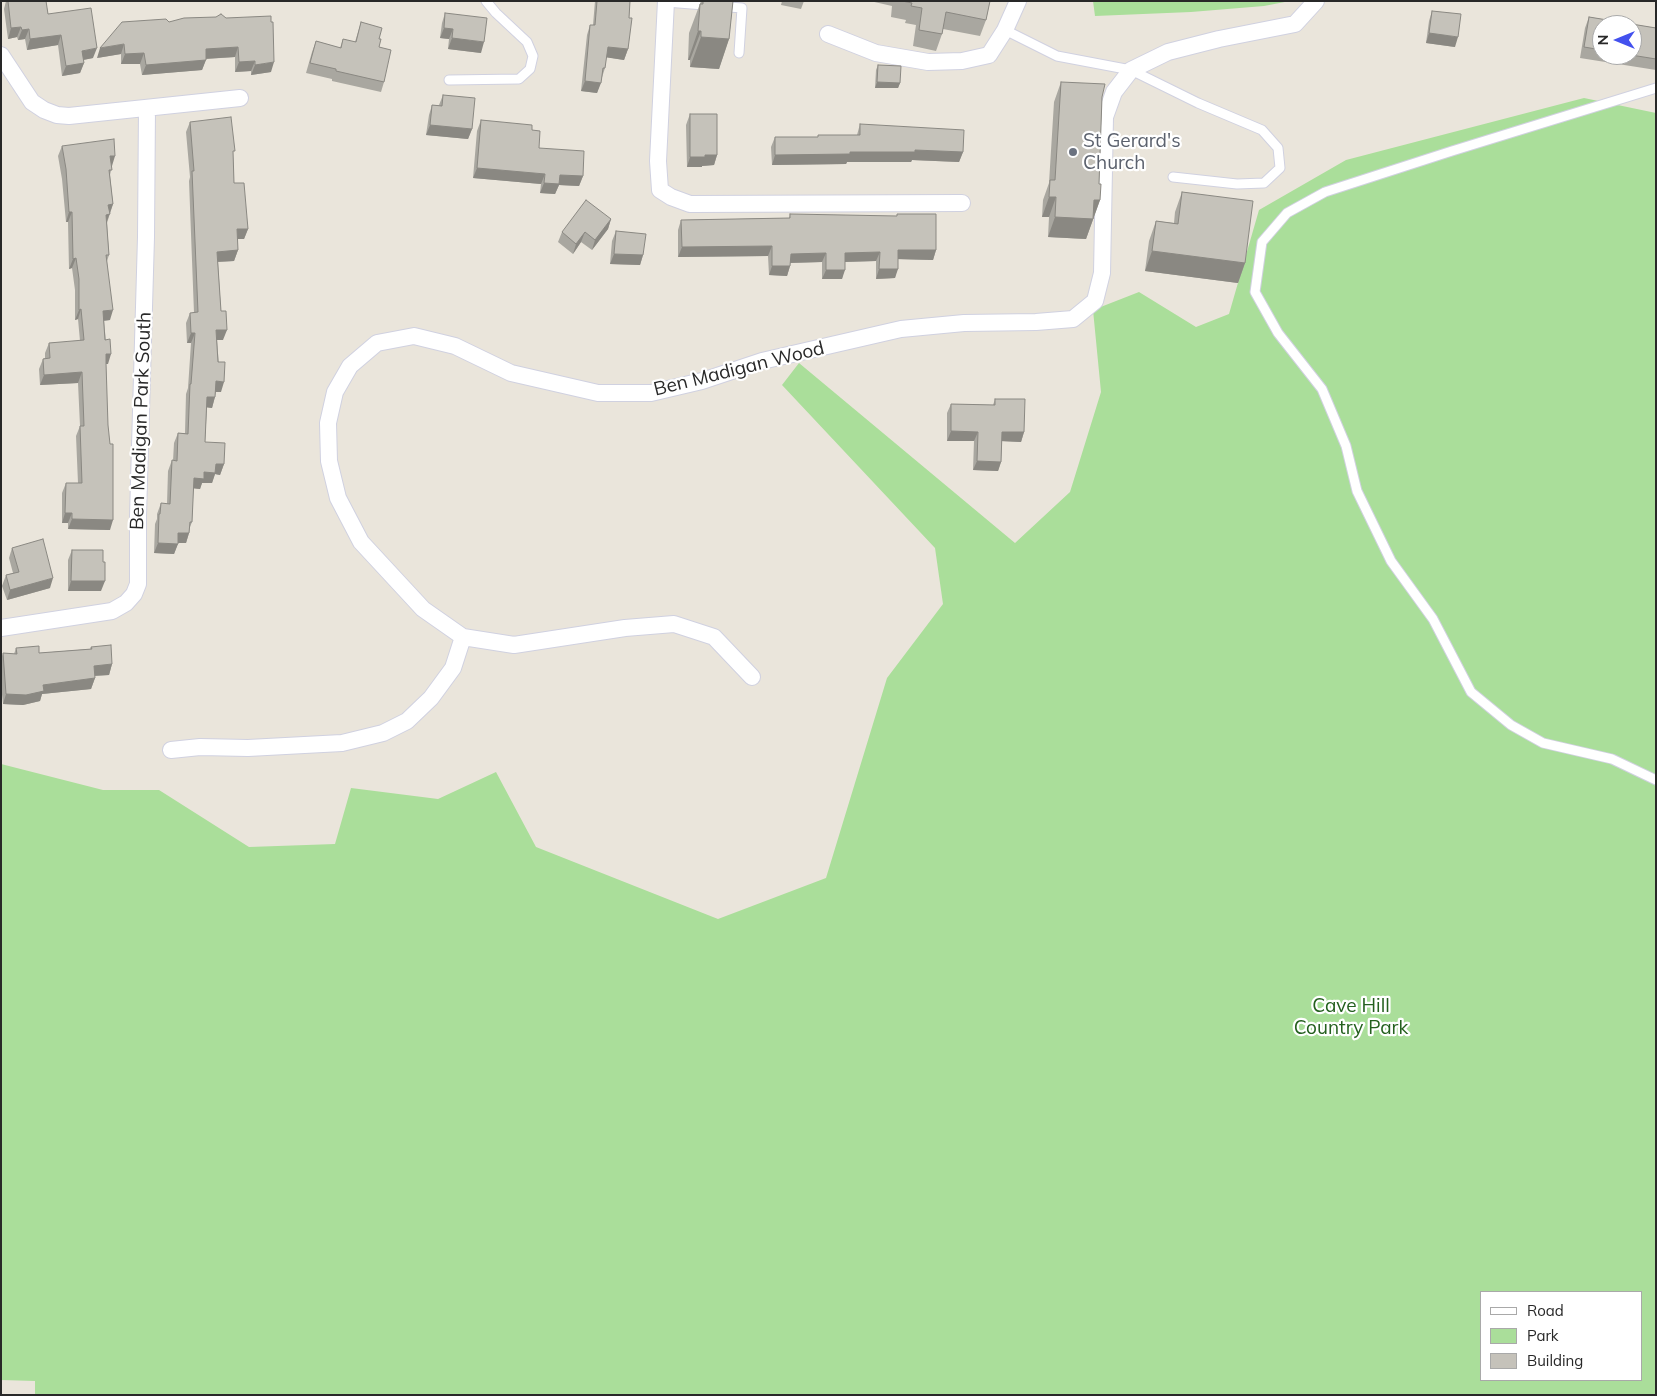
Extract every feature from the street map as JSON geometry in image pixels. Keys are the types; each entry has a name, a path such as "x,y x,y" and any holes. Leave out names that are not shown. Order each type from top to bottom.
{"street":[{"path":"828,34 876,54 928,62 962,61 989,55 1005,30 1018,1"},
{"name":"Ben Madigan Wood","path":"752,677 714,637 674,624 625,628 514,645 463,637 423,609 361,542 338,498 329,460 328,423 335,392 350,366 377,343 414,336 455,346 511,373 598,393 651,393 702,381 762,361 901,329 964,323 1036,322 1073,319 1095,300 1102,273 1106,117 1114,92 1130,70 1168,52 1219,39 1295,24 1316,1"},
{"path":"666,2 658,161 660,190 690,204 962,202"},
{"path":"1,55 32,102 44,110 57,115 69,116 240,98"},
{"name":"Ben Madigan Park South","path":"1,628 112,611 126,603 134,594 138,584 147,108"},
{"path":"171,750 200,747 248,748 342,743 383,733 407,721 431,698 453,668 463,637"}],"lane":[{"path":"449,80 518,79 530,69 533,56 527,42 486,1"},
{"path":"666,2 742,8 739,54"},
{"path":"1005,30 1057,56 1130,70 1198,103 1262,130 1278,148 1280,168 1264,183 1236,184 1173,177"},
{"path":"1656,88 1452,150 1325,192 1287,213 1262,242 1254,292 1278,333 1322,389 1346,446 1357,492 1391,561 1434,619 1471,692 1511,726 1543,743 1612,759 1656,780"}],"green space":[{"path":"1093,1 1290,1 1264,6 1191,12 1095,16"},
{"name":"Cave Hill Country Park","path":"1584,98 1656,113 1656,1395 35,1395 35,1381 1,1380 1,764 103,790 159,790 249,847 335,844 351,788 438,799 496,772 536,847 718,919 826,878 887,678 943,604 935,548 782,385 799,363 1015,543 1070,492 1101,392 1093,310 1139,292 1196,327 1229,314 1259,210 1346,160"}],"building":[{"path":"8,1 46,1 48,14 91,8 97,48 82,51 84,63 66,66 61,35 30,39 29,29 22,30 21,27 11,28"},
{"path":"597,1 630,1 629,18 632,18 628,49 608,47 601,83 585,81 590,25 595,25"},
{"path":"703,1 733,1 729,39 701,37 701,31 698,31 700,4 703,4"},
{"path":"902,1 990,1 986,20 946,12 942,34 919,30 922,8 911,6 912,3"},
{"path":"1432,11 1461,14 1458,37 1429,33"},
{"path":"445,13 487,18 484,42 452,38 453,29 444,28"},
{"path":"221,14 226,18 271,16 271,22 273,22 274,62 255,65 255,61 239,62 238,47 206,49 206,60 146,65 144,53 125,54 124,44 100,48 122,22 166,19 169,22 184,18 216,17"},
{"path":"1589,17 1592,17 1592,48 1584,47"},
{"path":"361,22 382,28 379,47 391,50 384,82 310,63 316,41 341,48 343,39 356,42"},
{"path":"1642,26 1656,28 1656,59 1642,57"},
{"path":"878,65 901,66 900,83 877,82"},
{"name":"St Gerard's Church","path":"1061,82 1105,84 1102,97 1100,200 1094,200 1093,219 1055,217 1056,197 1049,197 1050,180 1055,180"},
{"path":"443,95 475,98 472,129 430,125 432,105 442,106"},
{"path":"690,114 717,114 717,155 690,157"},
{"path":"231,117 235,151 233,151 234,183 244,183 248,229 237,229 238,250 217,252 221,311 226,311 227,330 216,330 218,362 225,362 224,382 216,381 215,397 207,397 205,442 225,443 224,464 216,464 215,473 204,472 204,479 194,478 192,522 190,522 189,533 178,533 178,544 158,543 161,503 170,504 172,460 177,461 178,433 188,434 195,333 191,333 190,313 198,312 192,171 194,171 190,122"},
{"path":"481,120 532,125 532,130 540,131 539,148 584,151 583,176 560,175 559,184 544,183 545,174 477,168"},
{"path":"860,124 964,130 963,152 915,150 915,152 775,155 775,137 860,135"},
{"path":"114,139 115,156 110,156 112,170 109,170 113,204 108,205 110,214 106,215 109,255 106,255 113,310 103,311 105,340 110,339 111,354 106,354 106,363 108,425 110,444 113,444 113,520 72,519 72,513 65,513 66,483 82,483 80,426 84,426 82,372 44,375 43,359 50,358 49,343 84,340 81,309 79,310 79,279 76,258 73,259 72,212 69,212 66,169 62,146"},
{"path":"1182,192 1253,201 1245,263 1152,251 1156,221 1178,224"},
{"path":"586,200 611,219 595,240 585,232 576,244 562,232"},
{"path":"790,214 897,216 897,214 936,214 936,250 898,250 898,269 879,269 880,252 845,253 845,270 826,270 826,253 791,254 790,266 772,266 772,246 682,247 681,220 790,218"},
{"path":"616,231 646,234 643,255 614,254"},
{"path":"995,399 1025,399 1024,432 1002,432 1001,462 977,461 978,432 951,431 951,404 995,405"},
{"path":"43,539 53,578 10,590 6,575 19,572 12,548"},
{"path":"72,550 103,550 105,581 71,581"},
{"path":"111,645 112,664 94,666 95,678 43,685 44,691 26,695 6,694 3,653 17,654 16,648 39,646 39,653 92,649 91,647"}],"place":[{"name":"St Gerard's Church","path":"1073,152"}]}
